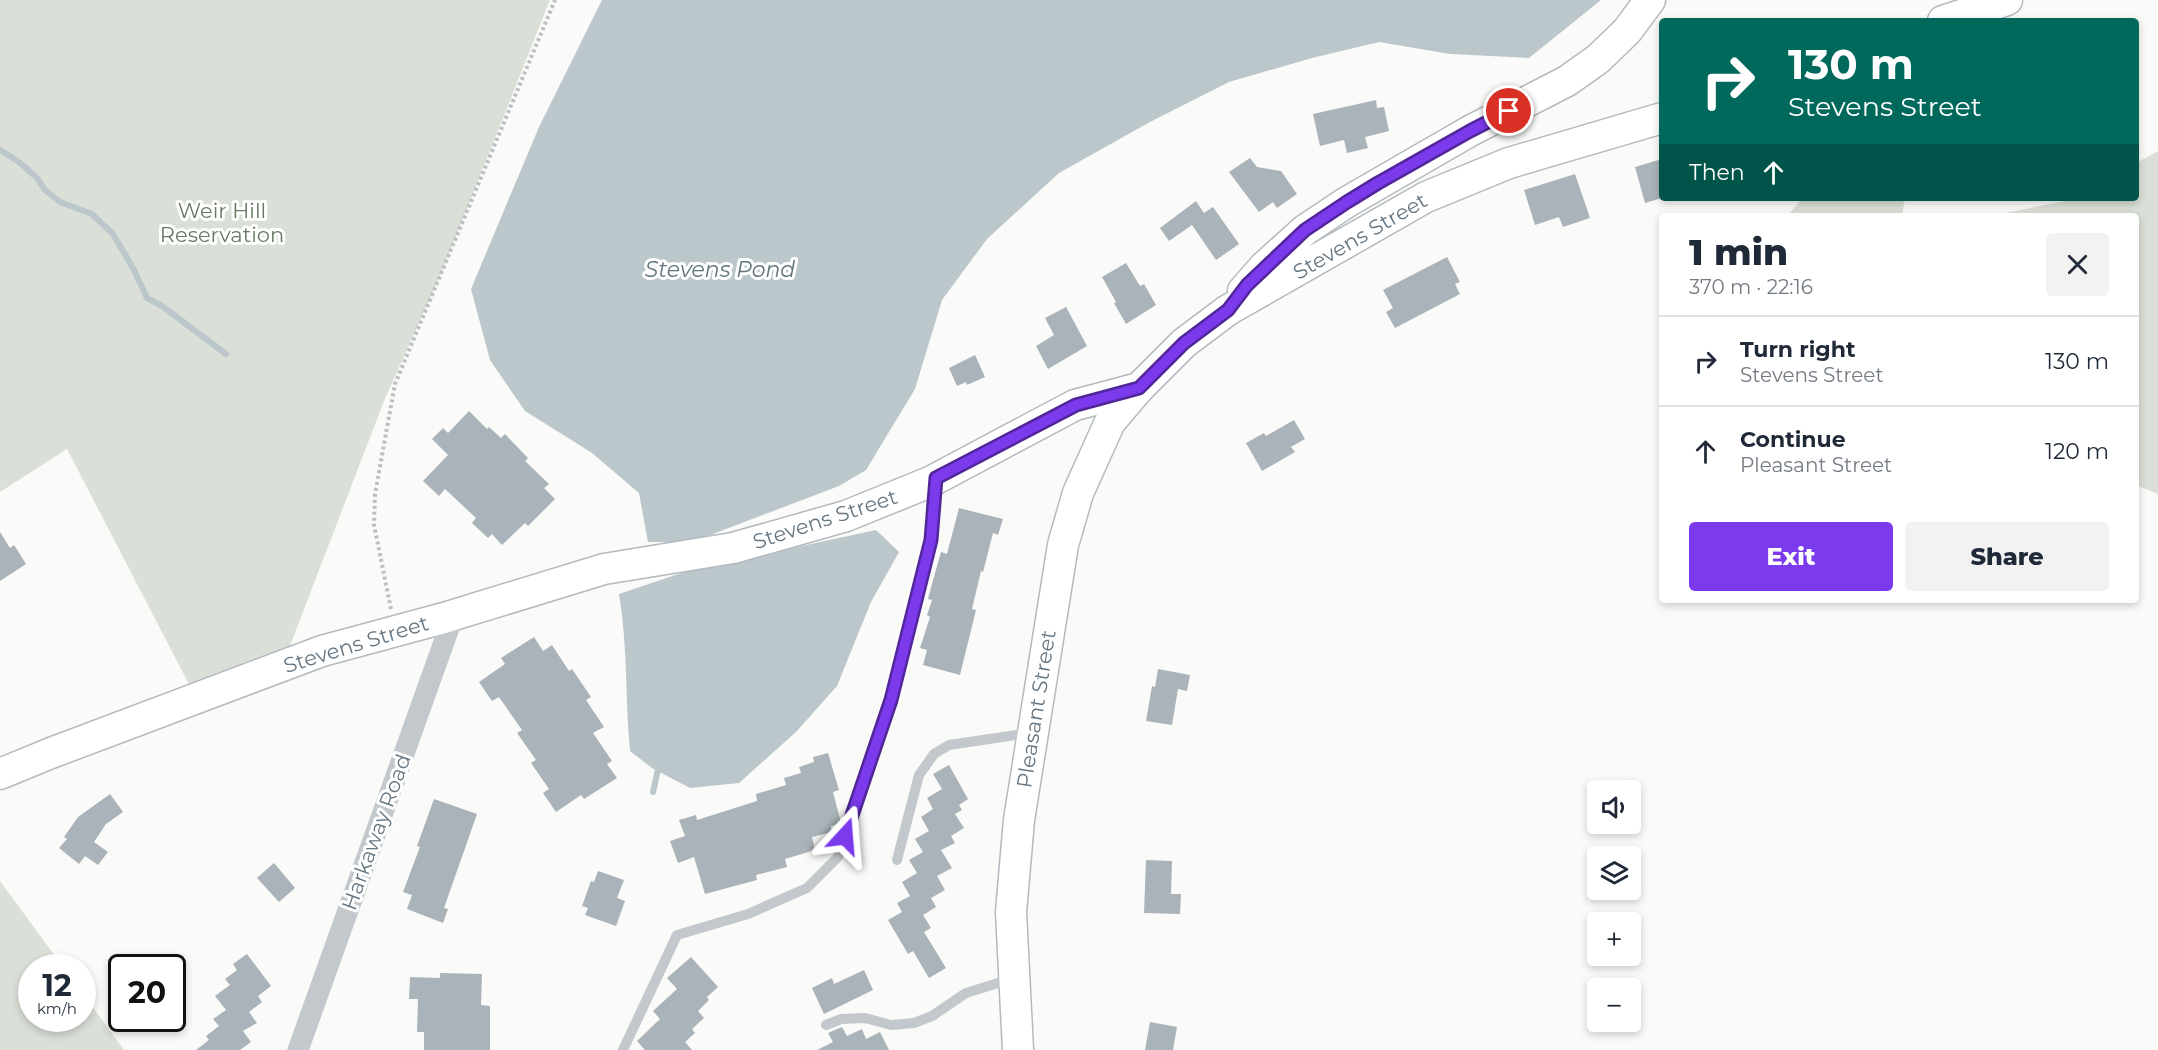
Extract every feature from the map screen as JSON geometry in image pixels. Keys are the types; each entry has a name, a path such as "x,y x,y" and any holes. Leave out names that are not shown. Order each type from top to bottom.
{"street":[{"path":"1228,310 1247,285 1305,230 1347,202 1470,131 1567,81 1598,59 1627,31 1650,0"},
{"path":"1952,18 2007,0"},
{"name":"Stevens Street","path":"0,774 322,651 604,569 733,548 769,540 846,516 936,478 1076,405 1139,388 1184,343 1228,310 1426,197 1509,163 1659,119"},
{"name":"Pleasant Street","path":"1018,1050 1011,912 1019,820 1063,545 1078,493 1110,422 1139,388"},
{"name":"Harkaway Road","path":"298,1050 454,614"}],"lane":[{"path":"623,1050 677,936 748,914 807,888 838,857 891,700 931,540 936,478"},
{"path":"897,860 918,775 934,754 949,745 1032,733"},
{"path":"826,1025 841,1019 865,1018 891,1025 914,1023 932,1016 966,993 1014,978"}],"path":[{"path":"397,631 383,576 374,525 375,494 395,384 555,0"}],"green space":[{"name":"Weir Hill Reservation","path":"0,0 550,0 441,274 384,401 286,656 192,690 67,449 0,492"},
{"path":"2158,151 2158,494 2139,486 2139,213 2005,213 2065,201 2139,201 2139,161"},
{"path":"1800,201 1904,201 1902,213 1790,213"},
{"path":"0,881 53,954 18,954 18,1032 96,1032 96,1012 108,1028 108,1032 111,1032 124,1050 0,1050"}],"water":[{"name":"Stevens Pond","path":"602,0 1601,0 1529,58 1450,54 1379,42 1312,58 1229,82 1150,122 1059,173 987,239 942,300 915,389 866,470 839,486 692,542 648,542 639,493 592,453 525,411 490,360 471,289 539,127"},
{"path":"876,530 899,552 871,602 837,686 796,732 739,783 690,788 652,768 630,751 624,633 619,594 690,570"}],"building":[{"path":"1376,100 1377,108 1384,107 1389,131 1365,137 1368,148 1347,153 1344,140 1320,146 1313,114"},
{"path":"1250,158 1257,167 1281,171 1297,194 1277,208 1273,202 1259,212 1229,172"},
{"path":"1659,160 1659,199 1645,203 1635,167"},
{"path":"1575,174 1590,218 1563,227 1559,217 1535,225 1524,190"},
{"path":"1196,201 1204,213 1213,207 1239,244 1216,260 1192,225 1169,241 1160,228"},
{"path":"1447,257 1460,282 1455,284 1460,294 1395,328 1386,312 1393,308 1383,290"},
{"path":"1126,263 1140,286 1144,284 1156,305 1126,324 1102,277"},
{"path":"1066,307 1087,346 1048,369 1036,346 1054,335 1045,318"},
{"path":"975,355 985,377 967,385 966,382 957,386 949,368"},
{"path":"469,411 487,429 489,427 501,438 505,434 528,458 525,461 549,484 544,488 555,499 528,526 525,523 502,545 492,534 488,538 472,523 476,518 445,489 439,496 423,481 448,455 432,439 443,428 448,433"},
{"path":"1294,420 1305,439 1291,447 1295,452 1262,471 1246,443 1264,433 1266,436"},
{"path":"959,508 1003,519 998,535 993,533 983,572 981,571 972,609 976,610 960,675 923,665 927,650 920,648 930,617 927,615 932,600 928,599 932,584 941,552 947,554"},
{"path":"0,532 10,548 14,545 26,564 0,581"},
{"path":"534,637 543,651 552,645 569,671 572,669 591,697 586,700 604,727 593,733 612,761 607,764 617,778 584,799 581,795 556,812 543,793 549,789 531,763 536,760 517,733 522,730 499,697 492,701 479,682 505,664 501,658"},
{"path":"1158,669 1190,675 1187,691 1178,689 1172,725 1146,721 1152,686 1155,687"},
{"path":"828,753 839,790 833,792 841,823 831,826 832,832 812,837 815,850 785,859 787,867 756,875 757,880 705,894 694,857 678,863 670,841 685,836 679,820 696,815 697,820 757,801 756,794 786,785 784,778 801,773 799,767 814,762 813,757"},
{"path":"949,765 968,799 959,805 962,810 955,814 964,828 951,836 955,843 941,850 952,868 937,876 945,890 931,898 936,907 923,915 931,928 924,932 946,968 929,978 913,951 908,954 888,920 902,912 897,903 910,896 902,882 917,873 909,860 923,852 915,839 929,831 921,817 933,809 927,798 942,789 933,774"},
{"path":"110,794 123,812 106,824 94,842 108,852 98,865 85,856 79,864 59,848 67,839 64,837 78,817"},
{"path":"434,799 477,814 444,908 448,909 443,923 407,909 412,895 403,892 420,847 417,846"},
{"path":"1146,860 1172,861 1171,894 1181,894 1180,914 1144,913"},
{"path":"274,863 295,888 279,902 257,878"},
{"path":"598,871 624,880 617,898 625,901 616,926 585,915 588,908 582,906 591,881 594,882"},
{"path":"247,954 271,986 258,996 262,1002 249,1012 257,1023 243,1031 251,1042 240,1050 196,1050 209,1040 206,1036 219,1026 213,1019 226,1010 215,996 230,985 225,979 237,970 233,964"},
{"path":"691,957 718,987 707,997 709,1000 698,1011 704,1018 692,1029 695,1033 685,1042 692,1050 645,1050 637,1041 660,1019 653,1011 677,989 667,978"},
{"path":"864,970 873,990 824,1014 812,988 832,978 834,984"},
{"path":"440,973 482,974 481,1005 490,1006 490,1050 424,1050 424,1032 417,1032 418,999 409,999 410,977 440,978"},
{"path":"1150,1022 1177,1027 1173,1050 1145,1050"},
{"path":"842,1027 847,1036 862,1029 866,1039 880,1032 889,1050 817,1050 833,1042 828,1033"}],"waterway":[{"path":"0,150 19,162 37,178 45,190 60,202 92,214 113,234 147,298 162,306 226,354"},
{"path":"653,792 659,765"}],"route":[{"path":"845,836 891,700 931,540 936,478 1076,405 1139,388 1184,343 1228,310 1264,267 1280,255 1305,230 1378,183 1509,111"}]}
